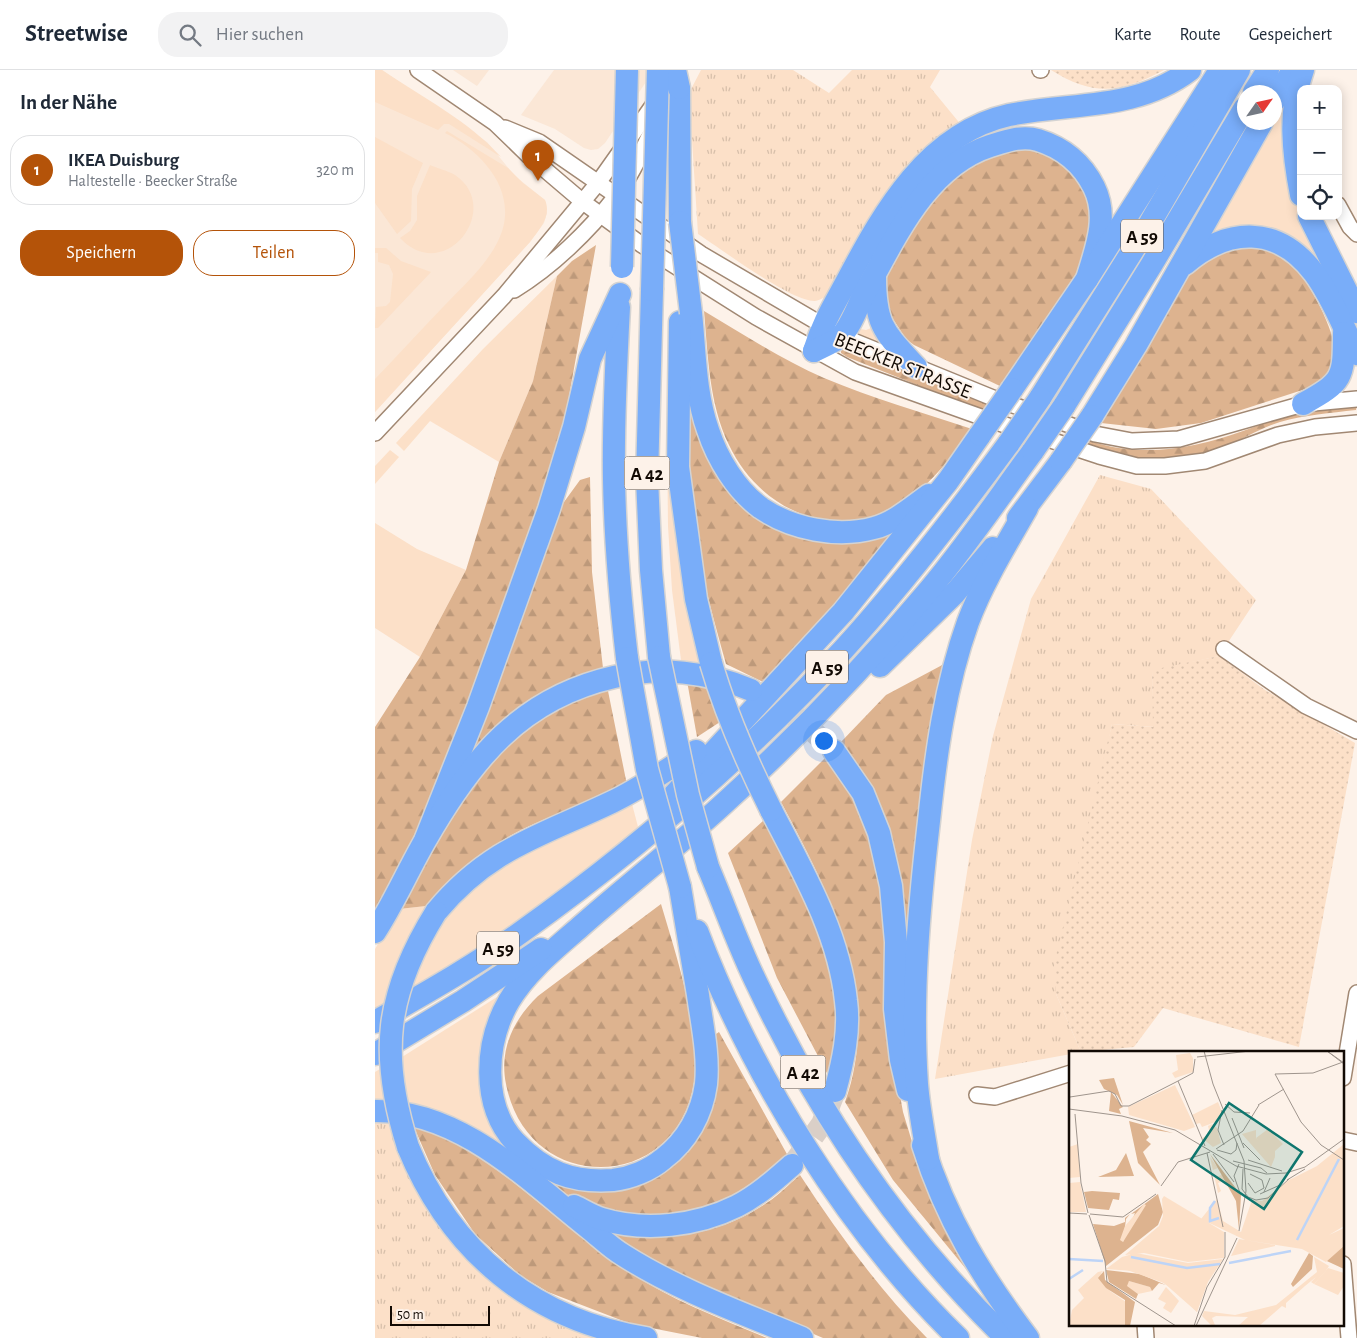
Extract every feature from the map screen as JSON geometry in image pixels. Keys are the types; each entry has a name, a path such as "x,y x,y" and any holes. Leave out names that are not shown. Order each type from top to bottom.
{"highway":[{"name":"A 42","path":"627,70 622,267 614,398 613,479 618,573 627,658 647,769 681,887 710,964 752,1052 811,1153 865,1231 922,1300 958,1338"},
{"name":"A 42","path":"657,70 647,478 651,570 659,657 688,794 708,867 757,986 806,1078 866,1172 897,1216 975,1307 1006,1338"},
{"path":"676,70 679,88 680,222 686,309 700,398 707,429 720,458 737,485 761,508 793,524 821,531 850,532 875,528 897,517 948,481"},
{"path":"831,331 894,200 917,172 940,150 965,133 1009,116 1047,109 1096,106 1152,92 1178,79 1190,70"},
{"path":"614,863 843,612 948,481 1087,279 1219,70"},
{"name":"A 59","path":"375,1022 518,935 614,863 716,776 784,712 843,650 916,566 1009,443 1040,398 1150,223 1239,70"},
{"path":"1258,85 1268,70"},
{"path":"1282,89 1293,70"},
{"path":"1297,175 1293,118 1303,70"},
{"name":"A 59","path":"375,1054 533,956 633,880 730,799 879,648 932,587 1064,406 1237,122"},
{"path":"779,751 802,741 888,659 955,593 1027,508 1092,416 1136,345 1257,130"},
{"path":"814,351 875,276 913,209 952,167 982,148 1011,139 1032,138 1052,144 1074,158 1088,174 1097,193 1102,221 1087,279"},
{"path":"1311,220 1350,320 1357,354"},
{"path":"1175,273 1202,250 1227,238 1251,236 1279,243 1301,259 1350,320 1344,366 1341,375 1325,392 1303,404"},
{"path":"875,276 875,305 880,323 886,334 916,368"},
{"path":"426,838 478,707 549,509 574,427 590,359 620,294"},
{"path":"686,309 678,467 696,599 711,663 725,710 744,757 819,907 841,969 847,1002 847,1028 843,1061 835,1091"},
{"path":"928,1159 917,1085 915,1019 925,854 937,749 955,664 969,621 985,583 1027,508"},
{"path":"375,932 426,838 461,783 490,748 525,715 559,694 594,681 637,671 684,672 734,683 751,690"},
{"path":"645,1338 598,1327 541,1304 505,1280 487,1265 464,1240 439,1206 420,1175 408,1147 399,1118 393,1084 390,1049 392,1020 401,983 415,946 436,912 454,891 483,865 525,840 613,802 662,773 745,718"},
{"path":"834,751 863,793 879,833 889,877 896,942 895,1009 901,1060 928,1159 946,1206 967,1250 1028,1338"},
{"path":"633,880 543,960 508,1002 499,1026 489,1068 493,1098 508,1134 530,1158 559,1175 589,1181 619,1179 644,1171 657,1164 675,1150 691,1130 701,1108 706,1083 703,1030 681,887"},
{"path":"375,1111 409,1114 432,1119 460,1132 487,1148 622,1255 677,1285 803,1338"},
{"path":"541,1191 601,1219 668,1226 705,1218 737,1206 762,1190 792,1166"}],"street":[{"name":"BEECKER STRASSE","path":"418,70 495,123 529,156 600,215 702,284 814,351 855,372 981,417 1099,456 1137,466 1165,466 1205,461 1278,435 1315,427 1357,423"},
{"path":"375,433 505,296 599,183 676,70"},
{"path":"505,296 538,276 600,215 616,195 630,174 683,70"},
{"name":"BEECKER STRASSE","path":"495,123 539,142 701,254 831,331 916,368 993,398 1095,434 1132,441 1172,440 1205,434 1303,404 1357,399"},
{"path":"1342,213 1350,228 1357,234"},
{"path":"1224,649 1306,706 1357,731"},
{"path":"1344,1072 1357,993"},
{"path":"977,1095 995,1097 1069,1074"},
{"path":"1344,1140 1357,1143"},
{"path":"1344,1276 1349,1338"}],"shaded area":[{"path":"375,70 382,70 487,142 515,176 545,200 547,213 544,223 530,242 375,412"},
{"path":"453,70 489,70 477,86"},
{"path":"554,70 654,70 605,143 598,149 591,150 584,148 555,129 521,115"}],"green space":[{"path":"375,70 382,70 445,110 475,132 501,157 449,124 444,124 438,130 375,102"},
{"path":"701,70 793,70 829,93 852,70 940,70 930,87 962,126 832,292 824,298 815,301 804,299 773,284 698,234 689,93"},
{"path":"1051,70 1164,70 1134,83 1107,89 1081,85"},
{"path":"1283,98 1297,206 1297,220 1304,220 1357,327 1357,336 1331,286 1207,238 1265,130 1282,130"},
{"path":"447,131 508,168 523,183 545,200 547,206 546,217 541,228 530,242 375,412 375,379 479,269 492,252 504,226 505,209 502,193 495,178 486,164 474,152 445,133"},
{"path":"375,137 423,163 412,189 411,221 397,234 375,203"},
{"path":"1032,146 1070,160 1098,221 1079,274 1002,387 914,345 906,339 893,319 881,310 885,273 938,191 986,155"},
{"path":"430,165 455,175 469,189 473,206 471,222 463,237 450,248 434,253 417,250 400,238 410,231 417,220 417,196"},
{"path":"1230,244 1282,250 1311,289 1318,303 1331,332 1339,364 1315,386 1201,423 1156,429 1101,423 1184,279 1196,264"},
{"path":"596,245 565,419 533,530 430,806 375,923 375,727 420,657 466,570 499,462 533,381 557,276 572,261"},
{"path":"375,248 386,248 401,261 431,272 378,328 375,328 376,307 386,306 390,302 393,274 389,265 378,262 378,253 375,253"},
{"path":"557,276 533,381 499,462 430,421 404,451 396,443 483,349"},
{"path":"704,311 808,371 879,399 972,429 934,477 916,494 881,514 855,520 829,521 805,515 782,504 761,489 743,469 729,445 722,429 713,396"},
{"path":"876,326 886,348 853,333 855,328 866,330"},
{"path":"845,345 990,404 985,412 847,357 841,353 841,349"},
{"path":"687,374 699,430 788,531 906,525 792,653 763,682 726,664 710,603 694,521"},
{"path":"1357,404 1356,410 1308,416 1280,422 1265,427 1215,451 1193,457 1138,460 1086,446 1090,441 1128,449 1148,450 1186,447 1205,443 1304,410"},
{"path":"667,428 701,663 681,660 672,590 668,526"},
{"path":"390,450 399,457 375,484 375,466"},
{"path":"1100,475 1151,489 1256,600 1219,656 1152,671 1154,727 1112,724 1056,994 1081,1051 1069,1051 1069,1054 935,1079 972,840 993,736 1031,599"},
{"path":"590,477 592,572 603,668 559,684 525,704 495,729 464,764 556,513 580,480"},
{"path":"375,523 417,549 466,570 420,657 375,628"},
{"path":"1219,656 1265,690 1355,743 1299,1047 1163,1008 1134,1047 1081,1051 1056,994 1054,964 1112,724 1153,727 1152,670"},
{"path":"946,663 910,937 905,938 840,743 886,695"},
{"path":"687,681 707,684 720,722 697,737"},
{"path":"607,686 627,785 547,818 507,837 470,863 447,883 426,906 399,909 468,789 529,723"},
{"path":"825,758 855,799 870,837 881,888 894,1062 903,1112 919,1165 972,1273 971,1275 893,1180 845,1102 855,1062 858,1023 854,985 846,947 833,909 817,873 781,802"},
{"path":"631,800 638,827 625,842 514,926 411,989 415,974 441,919 489,870"},
{"path":"765,819 815,920 832,973 837,1001 838,1035 829,1077 777,978 728,853"},
{"path":"661,904 686,992 694,1039 694,1082 682,1119 661,1145 633,1161 602,1167 571,1162 542,1147 520,1121 506,1084 504,1071 506,1048 510,1036 521,1015 538,996"},
{"path":"426,906 412,929 401,953 391,977 384,1004 375,1009 375,949 399,909"},
{"path":"497,997 500,1002 486,1031 519,1160 467,1125 408,1103 402,1057"},
{"path":"719,1032 788,1156 757,1182 732,1198 702,1211 633,1218 574,1199 543,1179 587,1191 609,1191 710,1112 717,1090 716,1034"},
{"path":"380,1069 384,1103 375,1103 375,1072"},
{"path":"375,1122 388,1123 403,1161 421,1196 442,1228 466,1258 493,1283 524,1305 559,1324 598,1338 375,1338"},
{"path":"413,1125 439,1134 474,1154 508,1178 597,1249 644,1281 696,1308 767,1338 702,1338 631,1324 548,1292 521,1276 475,1234 435,1175"},
{"path":"800,1175 859,1260 927,1338 823,1338 682,1278 608,1233 610,1230 651,1236 672,1236 711,1229 750,1213 772,1199"}],"tunnel":[{"path":"751,690 774,702 795,717 834,751"},
{"path":"794,1163 822,1124 833,1096"}],"place":[{"name":"IKEA Duisburg","path":"538,181"}]}
